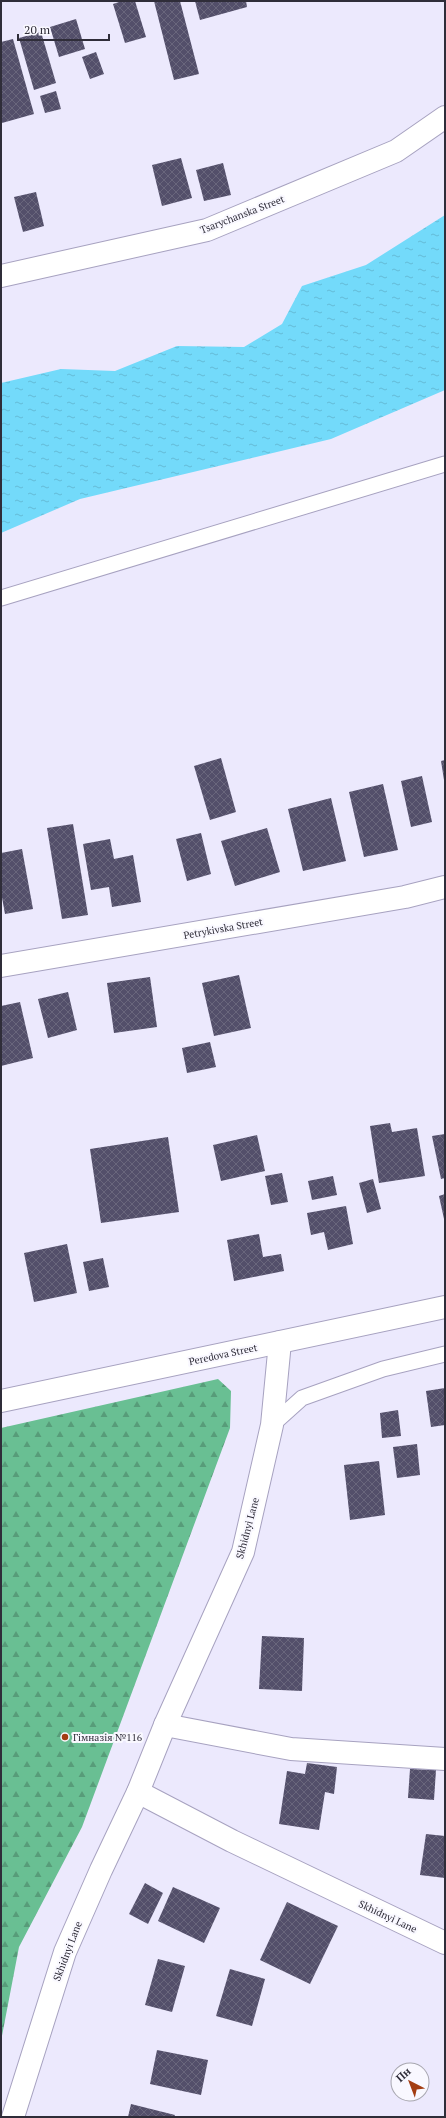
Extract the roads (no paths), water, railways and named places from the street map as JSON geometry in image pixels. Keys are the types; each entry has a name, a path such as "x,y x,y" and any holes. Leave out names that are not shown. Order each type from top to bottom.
{"street":[{"name":"Tsarychanska Street","path":"1,276 207,230 396,152 445,117"},
{"name":"Petrykivska Street","path":"1,966 405,897 445,887"},
{"name":"Peredova Street","path":"1,1401 445,1307"},
{"name":"Skhidnyi Lane","path":"13,2117 65,1952 101,1870 138,1792 165,1725 243,1552 272,1425 280,1342"},
{"path":"165,1725 291,1749 445,1759"},
{"name":"Skhidnyi Lane","path":"138,1792 232,1841 445,1943"}],"lane":[{"path":"1,598 445,464"},
{"path":"272,1425 302,1398 383,1369 445,1354"}],"water":[{"path":"445,215 445,390 331,439 80,499 1,533 1,383 61,369 115,371 177,346 244,347 282,324 302,286 366,265"}],"place":[{"name":"Гімназія №116","path":"65,1737"}]}
